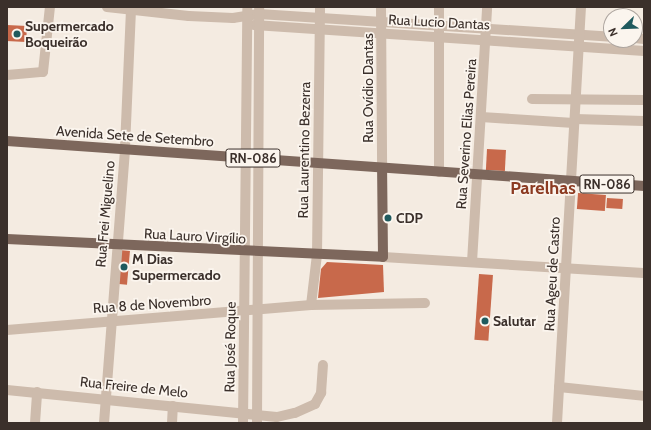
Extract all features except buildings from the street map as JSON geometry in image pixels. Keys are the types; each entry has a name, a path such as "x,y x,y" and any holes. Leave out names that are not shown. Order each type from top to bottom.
{"main road":[{"name":"Avenida Sete de Setembro","path":"7,141 125,147 382,168"},
{"name":"RN-086","path":"382,168 644,186"},
{"path":"382,168 383,257"},
{"name":"Rua Lauro Virgílio","path":"7,239 257,253 383,257"}],"street":[{"path":"7,75 43,72 50,7"},
{"name":"Rua Lucio Dantas","path":"107,7 190,11 234,18 247,24 259,25 381,22 439,26 486,35 579,46 644,51"},
{"name":"Rua Laurentino Bezerra","path":"311,305 316,255 316,162 320,7"},
{"name":"Rua Ovídio Dantas","path":"381,7 383,33 382,168"},
{"path":"439,7 439,172"},
{"name":"Rua Severino Elias Pereira","path":"472,262 487,7"},
{"name":"Rua Ageu de Castro","path":"557,423 581,7"},
{"name":"Rua Frei Miguelino","path":"104,423 116,245 125,147 131,8"},
{"name":"Rua Lucio Dantas","path":"234,18 247,10 259,11 320,24 383,33 440,36 579,35 603,36"},
{"name":"Rua José Roque","path":"243,423 247,10"},
{"name":"Rua José Roque","path":"257,419 259,11"},
{"path":"246,77 259,78"},
{"path":"532,99 644,100"},
{"path":"481,117 574,121 644,121"},
{"path":"383,257 644,273"},
{"name":"Rua 8 de Novembro","path":"7,330 111,319 257,312 311,305 425,303"},
{"name":"Rua Freire de Melo","path":"7,390 106,397 173,406 243,411 257,419 286,416 315,404 321,393 322,365"},
{"path":"559,387 644,396"},
{"path":"35,423 37,392"},
{"path":"172,423 173,406"}],"place":[{"name":"Supermercado Boqueirão","path":"17,34"},
{"name":"CDP","path":"388,218"},
{"name":"M Dias Supermercado","path":"124,267"},
{"name":"Salutar","path":"485,321"}],"district":[{"name":"Parelhas","path":"543,188"}]}
